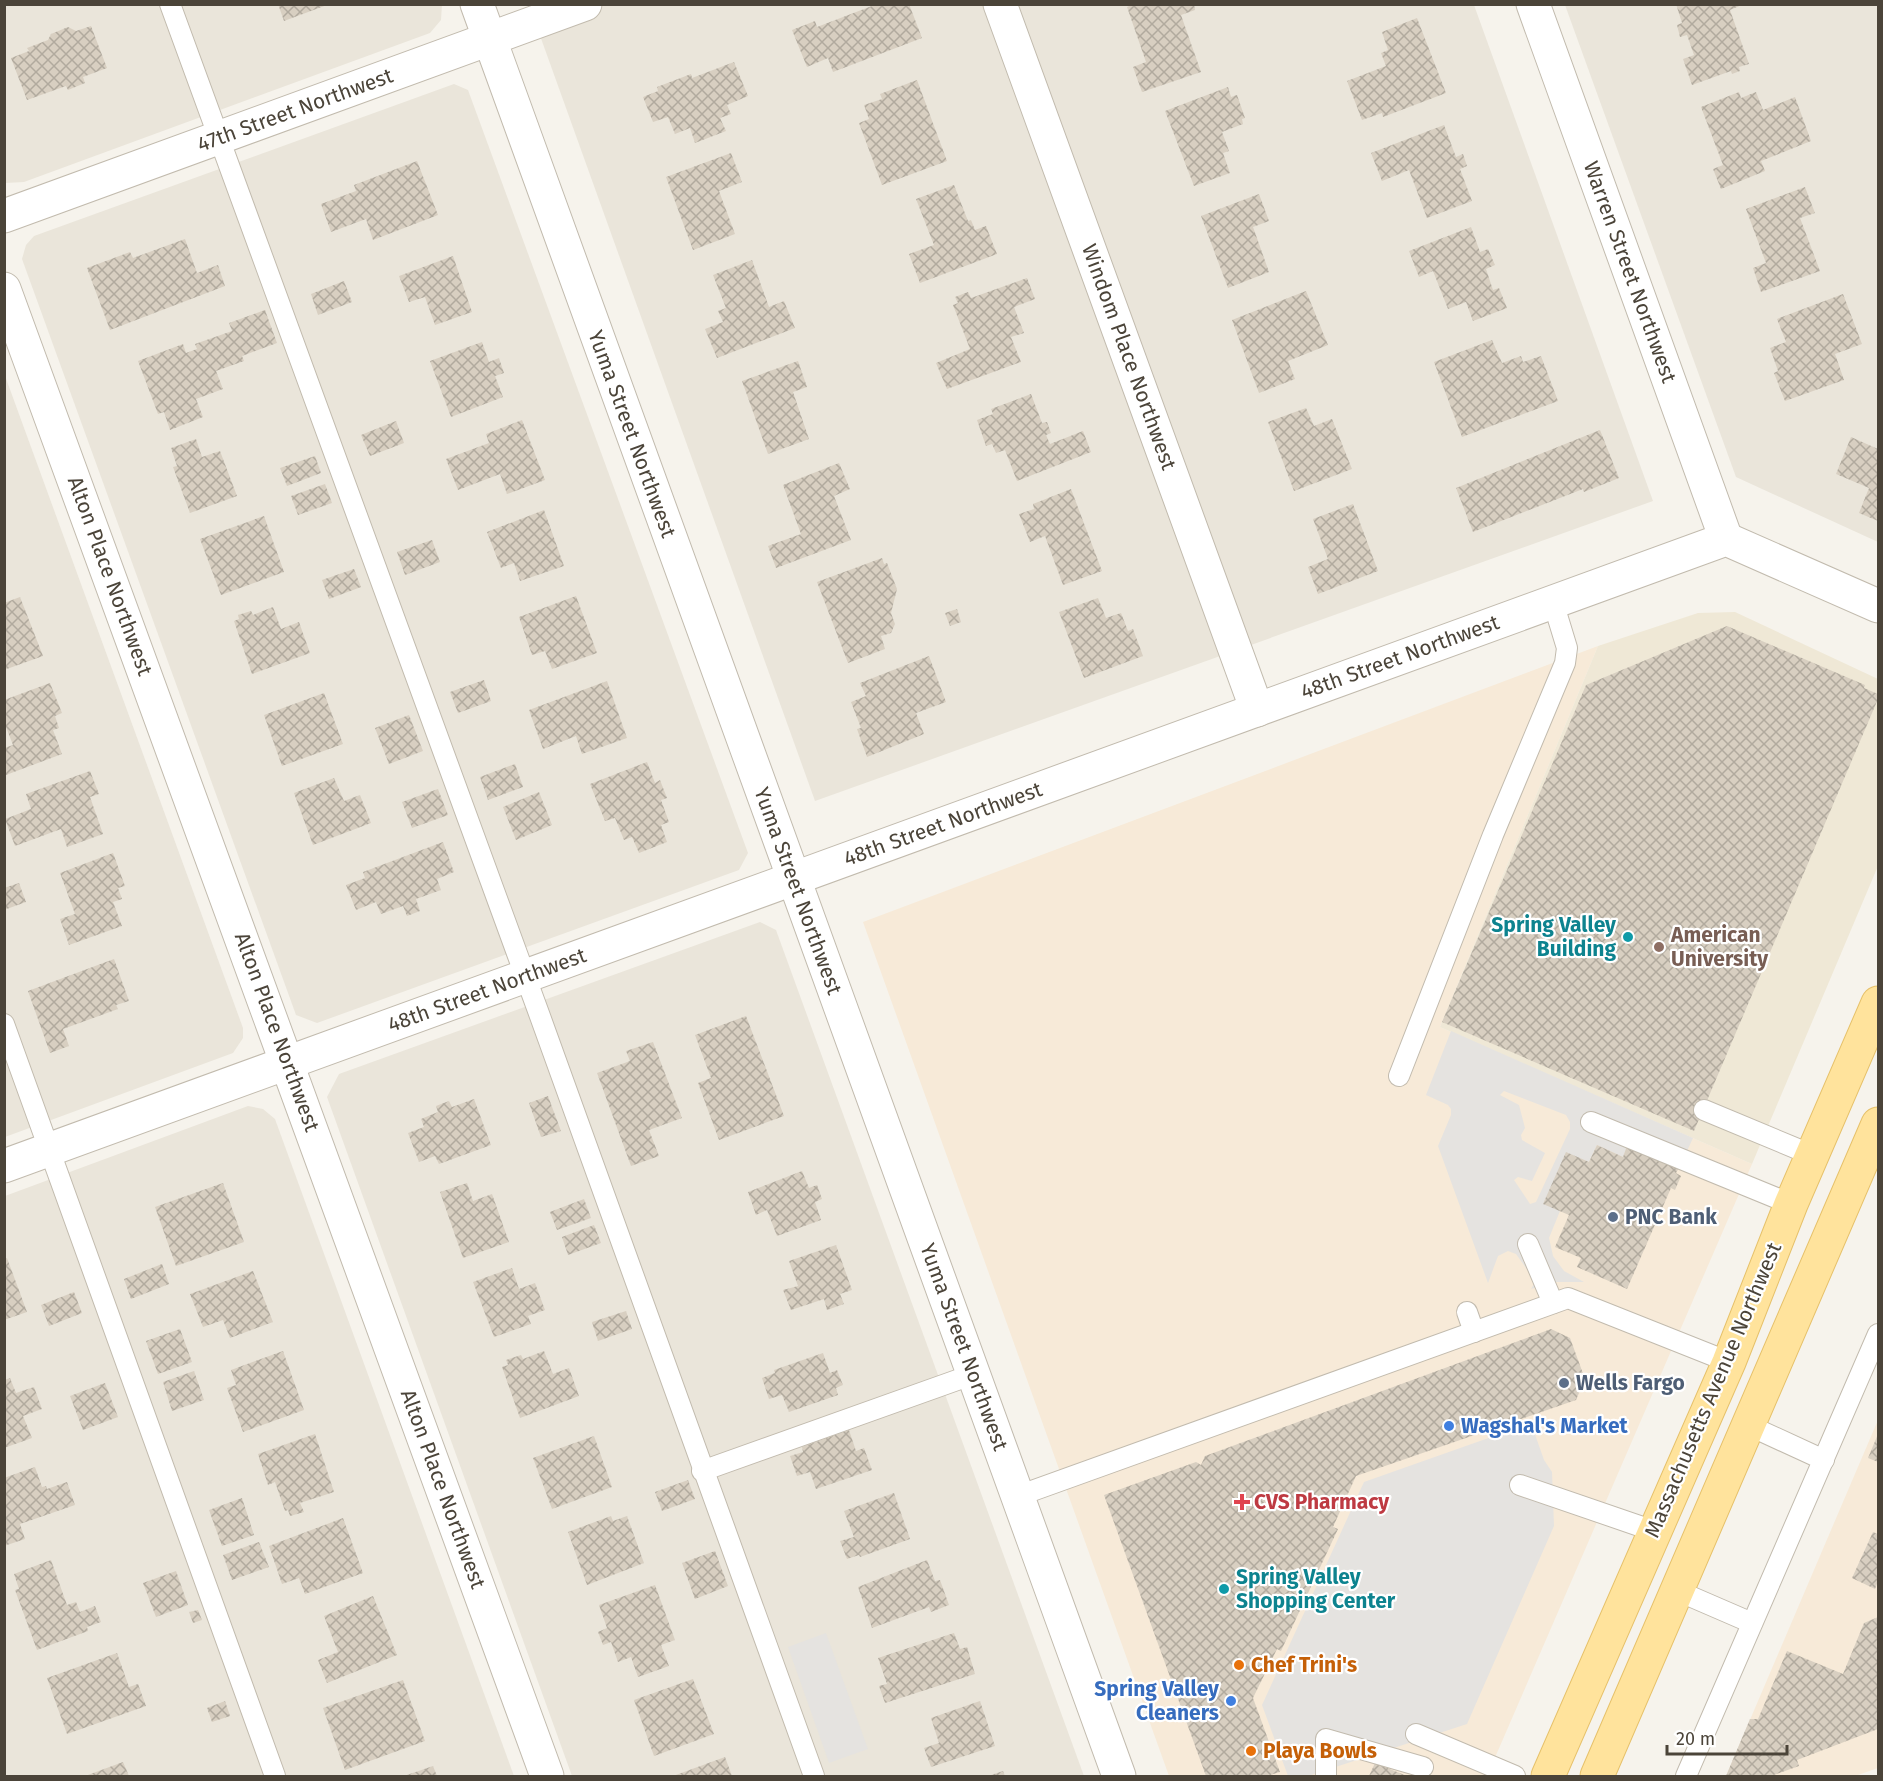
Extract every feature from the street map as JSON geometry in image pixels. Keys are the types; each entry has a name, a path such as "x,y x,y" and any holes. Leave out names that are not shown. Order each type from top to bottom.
{"main road":[{"name":"Massachusetts Avenue Northwest","path":"1548,1776 1729,1362 1791,1204 1878,1003"},
{"path":"1597,1776 1750,1426 1878,1124"}],"street":[{"name":"Yuma Street Northwest","path":"477,4 1119,1776"},
{"name":"47th Street Northwest","path":"4,216 585,4"},
{"name":"Windom Place Northwest","path":"1000,4 1257,710"},
{"name":"Warren Street Northwest","path":"1533,4 1726,539"},
{"name":"Alton Place Northwest","path":"4,289 289,1062 548,1776"},
{"name":"48th Street Northwest","path":"4,1166 1726,539"},
{"path":"1726,539 1878,606"}],"lane":[{"path":"170,4 814,1776"},
{"path":"1399,1076 1489,845 1565,663 1567,648 1553,602"},
{"path":"4,1024 275,1776"},
{"path":"1704,1110 1812,1155"},
{"path":"1591,1122 1791,1204"},
{"path":"1528,1244 1554,1303"},
{"path":"1018,1496 1568,1298 1729,1362"},
{"path":"1467,1312 1474,1332"},
{"path":"1686,1776 1878,1334"},
{"path":"702,1471 974,1374"},
{"path":"1750,1426 1824,1460"},
{"path":"1520,1485 1654,1530"},
{"path":"1678,1591 1752,1623"},
{"path":"1326,1776 1326,1739 1421,1772 1416,1734 1515,1776"}],"shaded area":[{"path":"442,4 441,20 430,33 24,182 5,183 4,5"},
{"path":"529,5 1474,5 1653,501 815,801"},
{"path":"1565,5 1878,5 1878,542 1736,477"},
{"path":"454,84 468,90 748,853 739,870 317,1023 296,1015 22,259 26,245 34,236"},
{"path":"4,373 243,1028 243,1038 233,1053 5,1137"},
{"name":"American University","path":"1735,612 1878,679 1878,866 1752,1164 1440,1027 1598,646 1698,613"},
{"path":"1598,646 1440,1027 1752,1164 1487,1776 1169,1776 863,922"},
{"path":"760,922 776,930 1084,1776 572,1776 327,1097 339,1074"},
{"path":"1451,1031 1693,1138 1680,1166 1628,1144 1623,1157 1597,1145 1589,1162 1566,1153 1560,1211 1549,1238 1553,1256 1564,1271 1584,1282 1556,1282 1531,1289 1534,1284 1533,1278 1516,1254 1508,1251 1498,1256 1488,1283 1438,1146 1451,1115 1451,1109 1448,1105 1426,1095","holes":["1504,1091 1566,1115 1570,1122 1570,1129 1536,1202 1530,1204 1514,1180 1518,1177 1532,1181 1545,1153 1522,1140 1521,1135 1525,1128 1519,1105 1500,1095"]},
{"path":"248,1106 263,1109 275,1119 514,1776 5,1776 5,1196"},
{"path":"1878,1420 1878,1768 1855,1776 1726,1776"},
{"path":"1531,1423 1544,1460 1552,1472 1554,1526 1467,1724 1308,1776 1288,1776 1262,1705 1364,1482"},
{"path":"826,1633 868,1749 829,1763 788,1647"}],"building":[{"path":"278,4 327,4 327,5 284,21"},
{"path":"877,4 909,4 922,38 833,72 828,58 807,67 792,30 815,21 817,27"},
{"path":"1133,4 1194,4 1195,10 1181,15 1201,72 1142,92 1133,67 1146,62 1127,7"},
{"path":"1676,4 1744,4 1730,10 1749,64 1739,67 1740,71 1732,74 1731,71 1692,85 1683,59 1694,55 1687,35 1680,37 1677,25 1682,23"},
{"path":"1417,18 1446,93 1383,117 1382,113 1362,120 1347,81 1386,66 1381,53 1388,50 1382,32"},
{"path":"91,26 107,68 83,77 85,83 68,90 66,86 27,100 11,58 29,51 27,48 48,40 51,34 68,27 76,31"},
{"path":"734,62 748,96 727,105 731,114 720,118 726,131 695,143 690,128 675,134 668,117 653,122 643,97 658,91 657,87 691,74 692,78"},
{"path":"917,80 947,161 882,185 859,123 869,119 864,105 882,99 880,94"},
{"path":"1228,87 1231,97 1237,95 1245,118 1242,119 1243,124 1222,132 1229,151 1223,153 1230,173 1194,186 1165,111"},
{"path":"1739,92 1741,98 1756,92 1763,110 1795,97 1811,141 1761,161 1765,171 1721,189 1713,169 1723,165 1701,107"},
{"path":"1444,125 1456,157 1463,154 1467,166 1460,169 1472,201 1427,218 1409,170 1382,181 1371,153"},
{"path":"731,153 742,182 719,191 735,234 693,250 666,177"},
{"path":"417,161 438,215 373,240 366,219 331,232 321,204 356,191 354,185"},
{"path":"954,185 968,221 971,220 975,230 986,226 997,254 920,283 909,254 934,245 916,199"},
{"path":"1805,187 1815,213 1800,218 1820,271 1761,292 1753,268 1766,263 1746,209"},
{"path":"1259,194 1269,221 1253,227 1269,272 1228,288 1201,216"},
{"path":"1471,227 1480,252 1488,249 1495,265 1486,269 1493,290 1499,288 1507,308 1473,321 1466,302 1448,309 1433,271 1419,277 1409,251"},
{"path":"185,239 197,273 218,265 225,286 110,330 87,268 130,252 133,258"},
{"path":"453,256 472,312 435,325 425,297 409,302 399,276"},
{"path":"752,260 769,307 784,301 795,328 717,358 705,329 723,322 718,311 726,308 713,275"},
{"path":"1027,278 1035,299 1014,307 1024,333 1011,337 1021,362 947,389 936,363 970,349 953,305 958,303 955,297 968,292 971,298"},
{"path":"344,281 352,302 318,315 311,294"},
{"path":"1306,291 1328,345 1288,361 1295,379 1259,393 1232,320"},
{"path":"1843,294 1862,344 1835,354 1844,380 1785,401 1774,373 1778,371 1770,348 1786,342 1777,319"},
{"path":"265,310 277,343 242,356 244,361 216,371 223,389 196,399 203,417 170,430 164,412 158,414 138,361 183,344 186,353 197,349 195,344 232,331 229,323"},
{"path":"1492,340 1502,363 1521,356 1523,362 1541,356 1558,401 1462,437 1434,362"},
{"path":"482,342 489,362 499,358 504,373 495,376 503,397 451,417 430,361"},
{"path":"798,361 807,387 793,392 809,439 768,454 742,381"},
{"path":"1031,394 1042,423 1047,422 1051,433 1046,435 1050,444 1083,431 1091,452 1017,481 1005,450 996,453 992,444 986,446 977,420 993,414 991,409"},
{"path":"1306,408 1314,426 1332,419 1352,469 1294,491 1268,422"},
{"path":"522,420 545,480 507,494 500,474 458,490 446,459 489,443 486,434"},
{"path":"396,421 404,443 370,456 361,435"},
{"path":"1600,430 1619,478 1584,492 1583,489 1473,532 1456,488"},
{"path":"1851,437 1878,449 1878,521 1859,513 1869,488 1836,474"},
{"path":"196,439 202,457 220,451 237,496 190,513 173,467 177,466 171,448"},
{"path":"315,456 321,473 287,486 280,468"},
{"path":"839,463 850,489 834,496 851,540 776,568 768,546 801,534 783,485"},
{"path":"325,484 332,503 298,515 291,496"},
{"path":"1071,489 1102,571 1063,585 1045,536 1030,542 1019,514 1034,509 1033,504"},
{"path":"1353,504 1378,571 1318,594 1308,567 1328,559 1313,519"},
{"path":"544,510 564,566 520,581 514,563 501,568 487,532"},
{"path":"264,516 284,572 221,595 200,539"},
{"path":"432,540 440,562 405,575 397,552"},
{"path":"882,558 884,564 887,563 897,589 891,613 895,624 891,633 881,636 885,649 848,663 817,582"},
{"path":"354,569 361,587 329,599 322,580"},
{"path":"576,596 597,653 552,669 545,651 532,655 519,617"},
{"path":"20,597 43,656 4,670 4,603"},
{"path":"1098,598 1106,618 1121,613 1128,631 1133,629 1143,656 1084,678 1059,612"},
{"path":"273,607 281,629 299,622 310,653 252,674 234,621 239,619 238,615 251,611 253,615"},
{"path":"957,609 961,622 950,626 945,613"},
{"name":"American University","path":"1727,626 1865,685 1864,688 1878,694 1878,699 1694,1131 1442,1022 1586,685"},
{"path":"929,656 946,702 916,713 924,734 867,757 857,729 861,728 851,702 866,696 860,683"},
{"path":"484,680 491,701 458,713 450,692"},
{"path":"607,681 627,738 582,754 576,736 543,749 529,710"},
{"path":"50,683 62,713 55,716 59,728 53,730 62,754 6,775 4,748 13,745 4,722 4,700"},
{"path":"324,693 343,744 282,766 264,715"},
{"path":"409,715 423,751 389,764 375,728"},
{"path":"647,762 655,783 660,780 667,798 661,800 669,822 661,825 667,842 639,853 632,837 624,840 615,818 605,821 590,784"},
{"path":"515,764 523,787 488,800 480,777"},
{"path":"90,771 99,794 90,797 103,834 67,847 61,829 15,846 5,819 31,809 26,794"},
{"path":"334,778 344,801 360,795 371,823 313,845 294,793"},
{"path":"438,789 448,815 412,828 402,802"},
{"path":"539,792 552,825 516,840 503,807"},
{"path":"443,842 454,872 437,879 441,890 416,899 420,911 407,916 403,906 381,914 376,902 356,910 346,885 365,878 363,872"},
{"path":"113,853 125,886 118,888 122,899 113,902 122,926 69,945 60,919 75,914 60,873"},
{"path":"19,883 26,902 4,910 4,888"},
{"path":"114,959 129,1001 116,1005 118,1009 63,1029 69,1046 50,1053 28,991"},
{"path":"746,1016 784,1116 719,1140 698,1083 711,1078 695,1035"},
{"path":"653,1042 682,1118 649,1130 659,1156 631,1166 597,1073 630,1061 626,1051"},
{"path":"548,1096 561,1131 541,1137 529,1103"},
{"path":"474,1099 491,1145 439,1164 435,1156 419,1162 408,1133 424,1127 421,1119 438,1112 436,1106 449,1101 452,1107"},
{"name":"PNC Bank","path":"1628,1143 1680,1166 1676,1173 1681,1176 1675,1190 1671,1188 1627,1289 1577,1267 1581,1258 1555,1247 1569,1215 1543,1204 1566,1152 1589,1162 1597,1145 1623,1157"},
{"path":"802,1171 809,1188 817,1185 822,1199 815,1202 821,1220 777,1236 767,1210 756,1215 748,1192"},
{"path":"223,1183 244,1242 176,1266 155,1207"},
{"path":"467,1183 473,1201 492,1194 509,1242 463,1258 440,1192"},
{"path":"584,1199 591,1218 557,1230 550,1212"},
{"path":"594,1225 601,1243 568,1255 562,1237"},
{"path":"836,1245 852,1290 840,1294 844,1304 827,1310 824,1299 791,1310 783,1290 798,1286 789,1261"},
{"path":"7,1258 27,1312 4,1320 4,1259"},
{"path":"162,1264 169,1284 131,1299 124,1279"},
{"path":"512,1268 519,1289 535,1283 545,1310 528,1316 531,1324 494,1337 473,1282"},
{"path":"253,1271 273,1322 230,1338 223,1320 203,1327 190,1294"},
{"path":"74,1292 82,1313 49,1326 41,1305"},
{"path":"626,1311 632,1329 598,1341 592,1322"},
{"path":"180,1329 192,1362 158,1374 146,1341"},
{"name":"Spring Valley Shopping Center","path":"1551,1329 1570,1338 1585,1379 1576,1400 1356,1476 1333,1527 1338,1529 1281,1651 1277,1649 1253,1698 1280,1772 1267,1776 1206,1776 1104,1495 1196,1462 1201,1465 1205,1456"},
{"path":"283,1351 304,1410 243,1432 227,1388 236,1385 231,1370"},
{"path":"544,1351 553,1374 569,1368 579,1396 520,1418 502,1367 508,1365 506,1360 521,1355 523,1359"},
{"path":"823,1353 830,1373 837,1370 843,1385 836,1388 838,1395 789,1412 782,1395 769,1399 762,1378 775,1373 774,1370"},
{"path":"194,1371 204,1400 172,1411 163,1382"},
{"path":"10,1378 16,1393 34,1387 42,1409 23,1416 32,1438 4,1448 4,1380"},
{"path":"105,1383 118,1417 83,1430 70,1396"},
{"path":"849,1430 856,1451 864,1448 872,1470 816,1489 810,1472 797,1476 790,1456 803,1452 802,1447"},
{"path":"315,1434 334,1492 300,1503 304,1512 290,1516 288,1510 285,1511 275,1482 268,1485 258,1454"},
{"path":"1878,1434 1878,1462 1868,1458"},
{"path":"594,1436 612,1487 552,1509 533,1458"},
{"path":"35,1467 42,1487 46,1486 47,1489 67,1482 75,1505 20,1524 25,1539 4,1546 4,1478"},
{"path":"688,1480 695,1499 662,1511 655,1492"},
{"path":"894,1493 910,1539 860,1557 859,1555 847,1559 840,1541 854,1537 844,1511"},
{"path":"242,1498 254,1535 222,1546 209,1510"},
{"path":"611,1516 613,1521 627,1516 644,1563 587,1585 568,1532"},
{"path":"343,1518 363,1573 305,1594 299,1578 282,1584 269,1546"},
{"path":"1873,1532 1878,1534 1878,1581 1875,1589 1852,1578"},
{"path":"259,1542 269,1567 232,1580 223,1555"},
{"path":"715,1551 728,1586 695,1599 682,1563"},
{"path":"51,1560 67,1605 76,1602 80,1612 95,1606 101,1622 87,1627 88,1631 37,1650 15,1590 19,1589 14,1574"},
{"path":"927,1560 935,1581 940,1580 949,1605 931,1612 929,1607 872,1628 858,1587"},
{"path":"176,1571 188,1605 156,1617 143,1583"},
{"path":"655,1585 675,1640 661,1645 669,1666 638,1677 631,1657 618,1662 611,1642 603,1645 598,1632 607,1628 599,1605"},
{"path":"373,1596 397,1655 327,1683 318,1660 338,1652 324,1616"},
{"path":"198,1610 202,1620 193,1623 189,1612"},
{"path":"1878,1617 1878,1729 1797,1760 1799,1766 1771,1776 1726,1776 1750,1719 1758,1719 1787,1651 1843,1674 1864,1623"},
{"path":"954,1633 960,1649 967,1647 975,1674 885,1703 879,1686 887,1684 878,1658"},
{"path":"117,1653 129,1687 138,1684 146,1706 67,1734 47,1678"},
{"path":"693,1679 714,1734 654,1756 634,1700"},
{"path":"403,1680 425,1741 345,1770 323,1708"},
{"path":"225,1701 230,1716 212,1722 207,1708"},
{"path":"980,1701 995,1746 931,1767 924,1748 939,1743 931,1718"},
{"path":"725,1757 732,1776 673,1776"},
{"path":"123,1762 129,1776 85,1776"},
{"path":"1375,1763 1407,1776 1369,1776"},
{"path":"433,1766 437,1776 404,1776"},
{"path":"1003,1771 1005,1776 988,1776"}],"place":[{"name":"Spring Valley Building","path":"1628,937"},
{"name":"American University","path":"1659,947"},
{"name":"PNC Bank","path":"1613,1217"},
{"name":"Wells Fargo","path":"1564,1383"},
{"name":"Wagshal's Market","path":"1449,1426"},
{"name":"CVS Pharmacy","path":"1242,1502"},
{"name":"Spring Valley Shopping Center","path":"1224,1589"},
{"name":"Chef Trini's","path":"1239,1665"},
{"name":"Spring Valley Cleaners","path":"1231,1701"},
{"name":"Playa Bowls","path":"1251,1751"}]}
